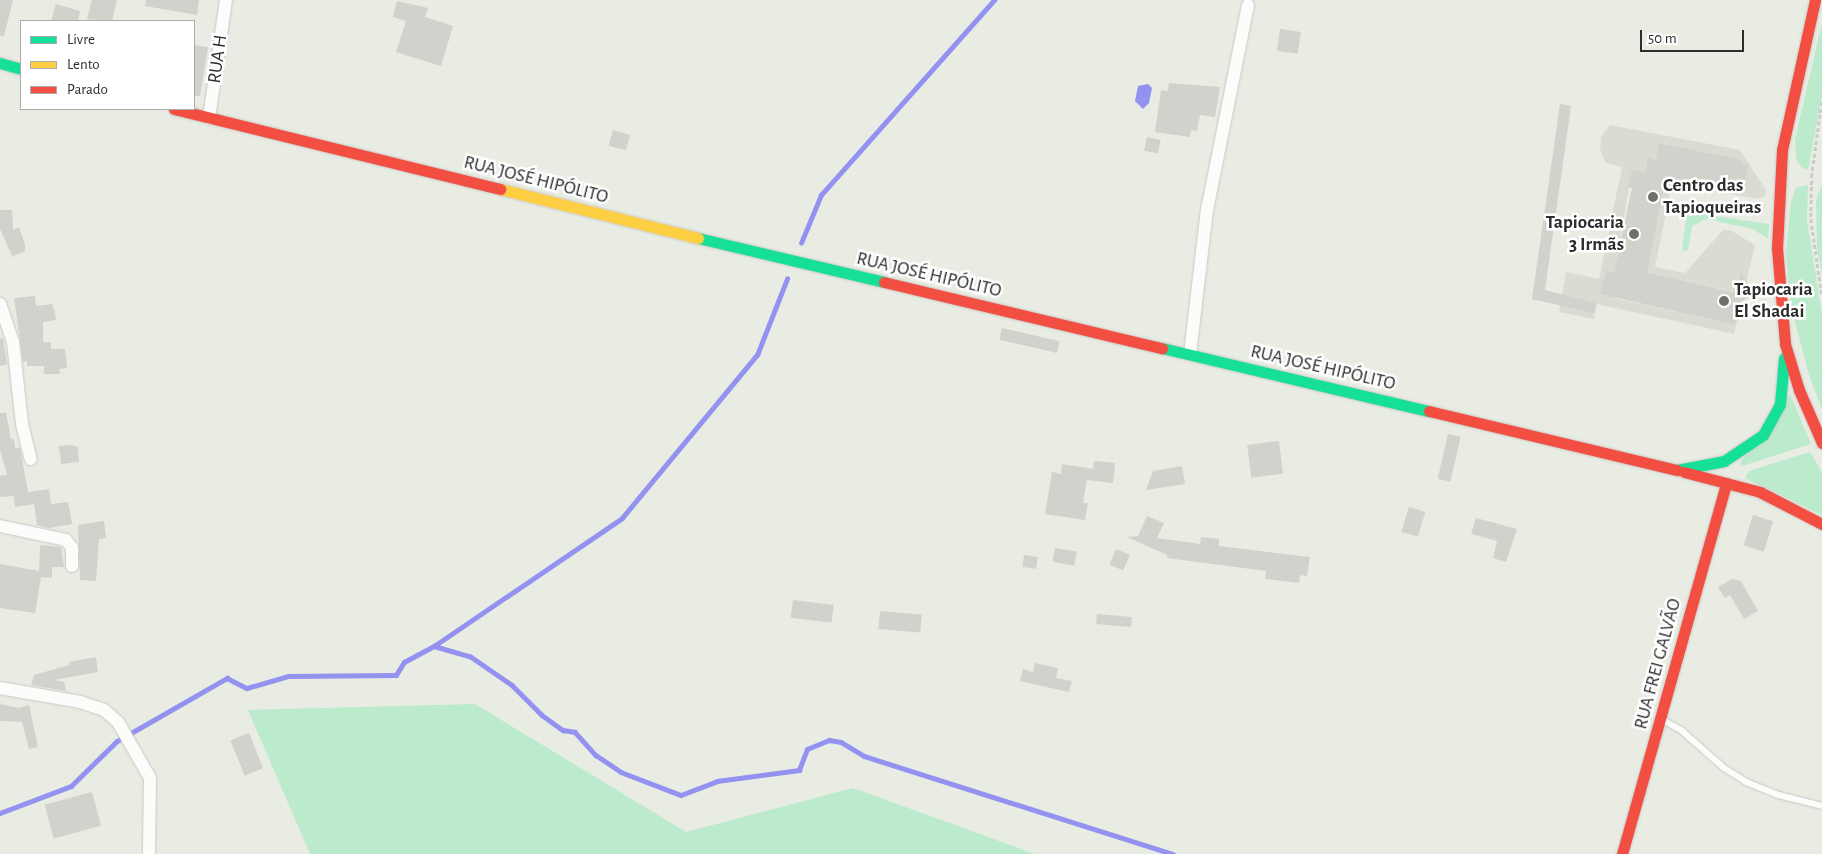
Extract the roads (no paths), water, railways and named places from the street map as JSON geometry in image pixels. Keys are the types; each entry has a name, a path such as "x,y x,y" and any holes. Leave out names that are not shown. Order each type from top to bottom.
{"main road":[{"path":"1678,470 1724,461 1755,442 1774,418 1781,396 1784,344 1777,248 1782,150 1815,0"},
{"path":"0,63 20,69"},
{"name":"RUA JOSÉ HIPÓLITO","path":"178,110 1678,470 1760,492 1822,524"},
{"path":"1784,344 1799,390 1822,443"},
{"path":"1714,480 1724,461"},
{"name":"RUA FREI GALVÃO","path":"1622,854 1726,483"}],"street":[{"name":"RUA H","path":"209,118 226,0"},
{"path":"1190,354 1207,210 1248,5"},
{"path":"0,304 4,326 13,342 22,424 31,459"},
{"path":"0,526 66,540 72,548 72,566"},
{"path":"0,688 80,702 111,714 127,734 146,767 152,789 149,854"}],"lane":[{"path":"1660,719 1681,730 1724,768 1746,782 1822,806"}],"waterway":[{"path":"801,243 821,195 994,0"},
{"path":"0,813 71,786 117,741 227,678 247,688 288,676 396,675 404,662 434,646 622,518 757,355 787,279"},
{"path":"434,646 470,656 512,685 542,715 563,730 575,732 596,755 621,772 681,795 717,781 799,770 807,749 829,740 841,742 864,756 1173,854"}],"place":[{"name":"Centro das Tapioqueiras","path":"1653,197"},
{"name":"Tapiocaria 3 Irmãs","path":"1634,234"},
{"name":"Tapiocaria El Shadai","path":"1724,301"}]}
